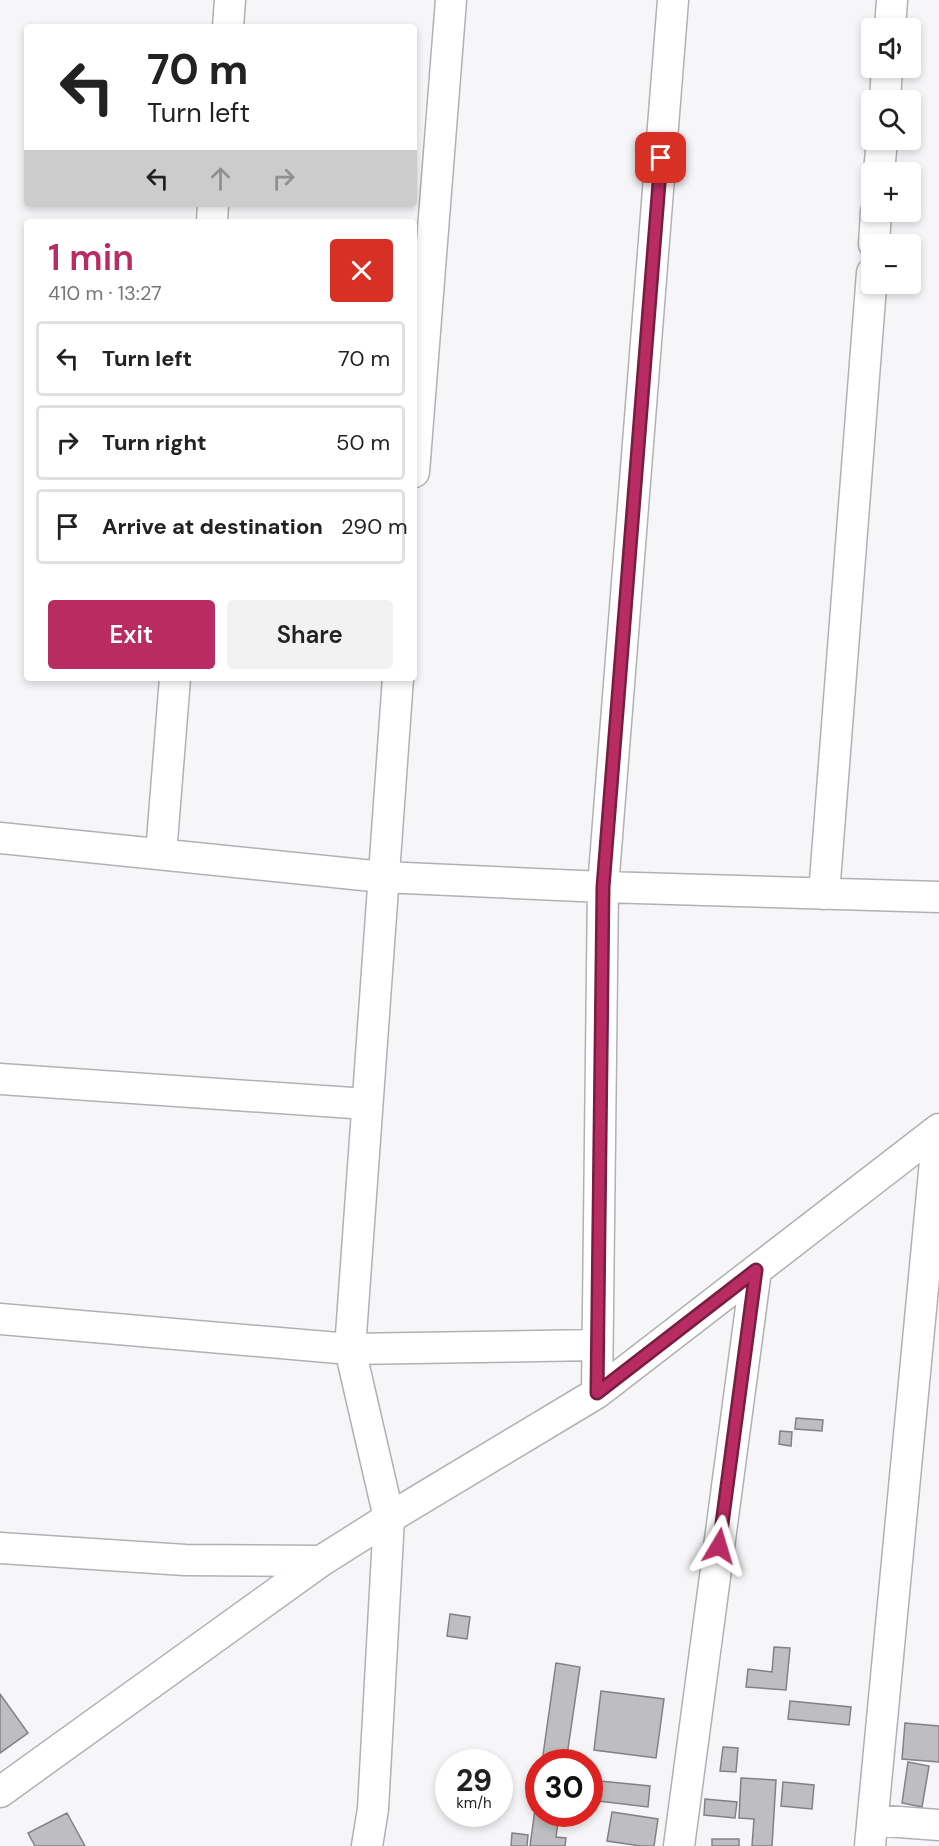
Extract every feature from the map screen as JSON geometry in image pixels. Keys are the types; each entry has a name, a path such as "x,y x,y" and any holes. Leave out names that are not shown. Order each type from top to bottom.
{"street":[{"path":"228,24 230,0"},
{"path":"417,434 451,0"},
{"path":"597,1393 603,887 673,0"},
{"path":"891,18 892,0"},
{"path":"824,894 870,294"},
{"path":"160,854 175,681"},
{"path":"367,1846 373,1809 389,1518 350,1349 398,681"},
{"path":"0,838 382,877 603,887 939,897"},
{"path":"0,1079 367,1104"},
{"path":"0,1792 321,1561 597,1393 938,1130"},
{"path":"938,1130 871,1833 939,1825"},
{"path":"679,1846 756,1270"},
{"path":"0,1319 350,1349 597,1345"},
{"path":"0,1548 185,1560 321,1561"}],"building":[{"path":"796,1418 823,1420 822,1431 795,1429"},
{"path":"780,1431 792,1432 791,1446 779,1444"},
{"path":"450,1614 470,1617 467,1639 447,1636"},
{"path":"774,1647 790,1648 786,1690 746,1687 748,1669 772,1672"},
{"path":"556,1663 580,1667 568,1749 544,1749"},
{"path":"601,1691 664,1699 656,1758 594,1749"},
{"path":"0,1694 28,1733 0,1753"},
{"path":"790,1701 851,1707 849,1725 788,1719"},
{"path":"905,1723 939,1726 939,1762 902,1759"},
{"path":"723,1747 738,1748 736,1772 720,1771"},
{"path":"908,1762 929,1766 922,1807 902,1803"},
{"path":"741,1778 776,1780 772,1846 752,1846 754,1819 739,1818"},
{"path":"603,1781 650,1786 648,1807 603,1802"},
{"path":"783,1782 814,1785 812,1809 781,1806"},
{"path":"705,1799 737,1802 735,1818 704,1815"},
{"path":"612,1812 658,1819 654,1846 607,1841"},
{"path":"67,1813 85,1846 35,1846 28,1833"},
{"path":"533,1827 557,1827 556,1837 566,1838 565,1846 530,1846"},
{"path":"512,1833 528,1835 527,1846 511,1846"},
{"path":"712,1839 739,1839 739,1846 712,1846"}],"route":[{"path":"661,158 603,887 597,1393 756,1270 719,1546"}]}
